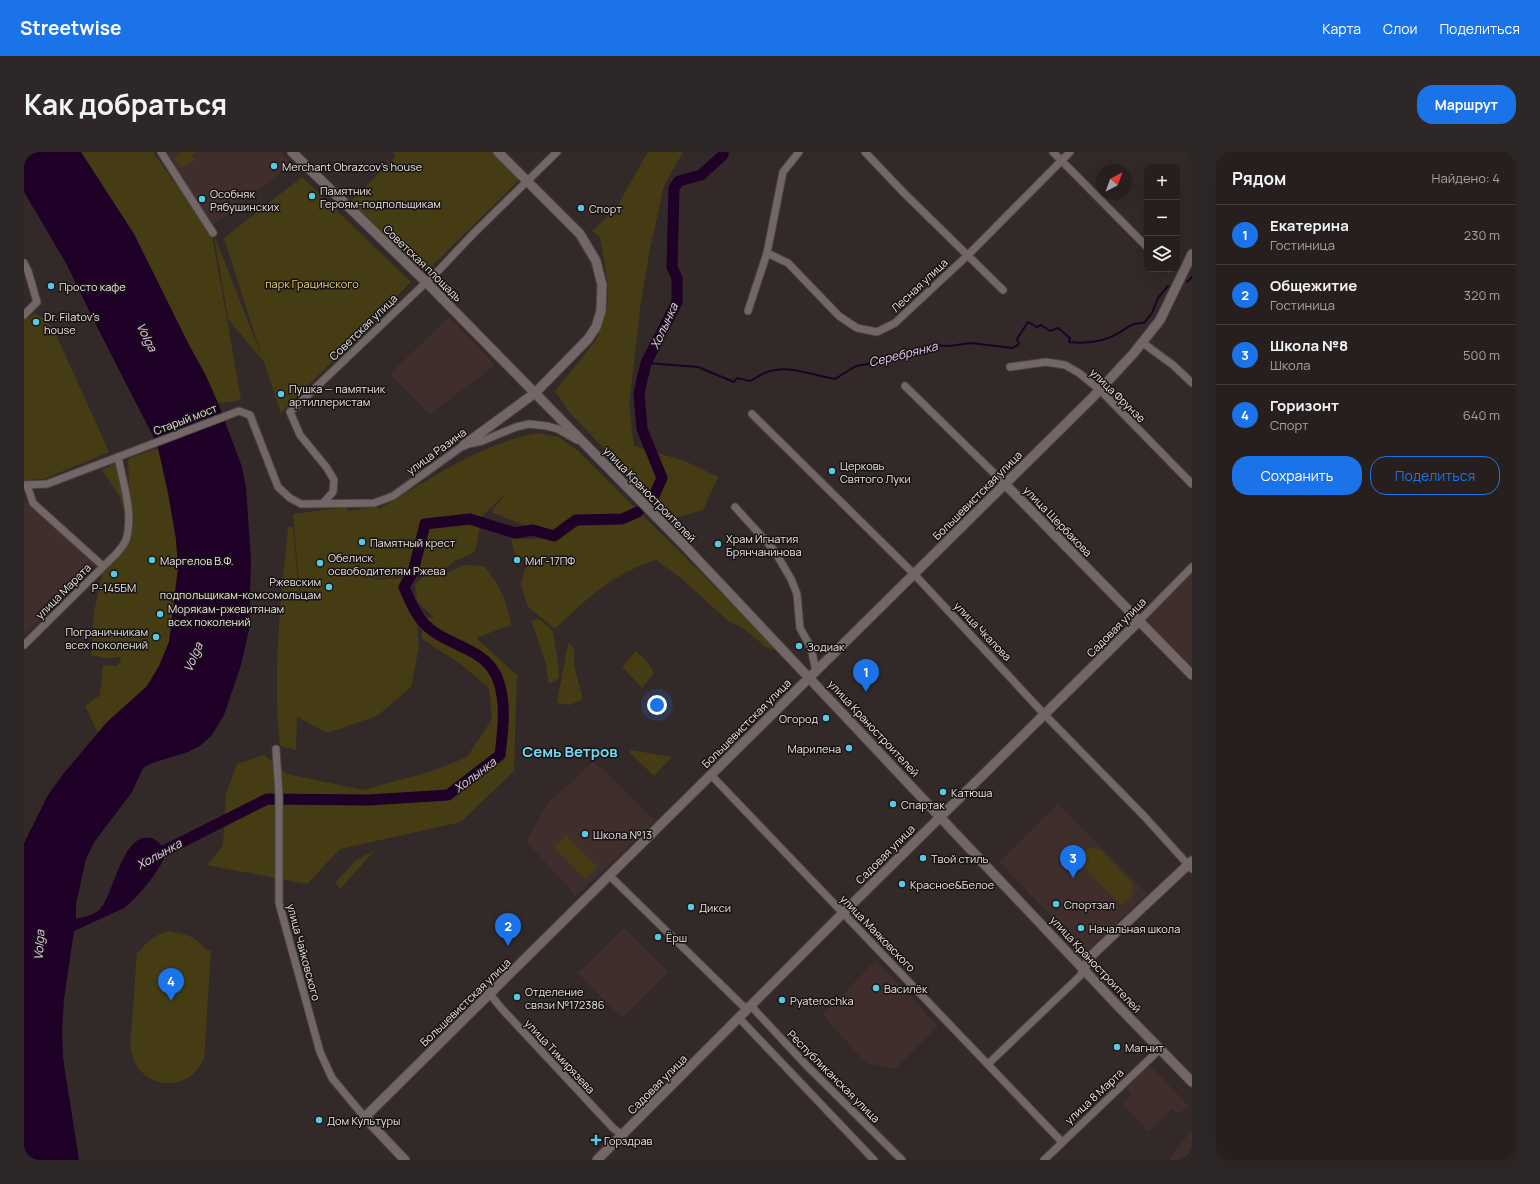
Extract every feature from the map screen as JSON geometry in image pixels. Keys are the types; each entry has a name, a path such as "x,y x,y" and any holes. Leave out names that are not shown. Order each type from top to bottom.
{"street":[{"path":"161,152 213,233"},
{"name":"Советская площадь","path":"292,152 426,282 535,393"},
{"path":"498,152 527,181"},
{"name":"Советская улица","path":"323,503 333,492 334,480 327,468 300,435 290,412 426,282 557,152"},
{"path":"748,311 768,253 783,172 799,152"},
{"path":"865,152 903,192 1003,290"},
{"path":"1053,152 1144,244"},
{"name":"Лесная улица","path":"768,253 788,262 839,316 857,328 878,332 895,322 968,255 1070,152"},
{"name":"улица Разина","path":"239,411 250,415 278,487 290,498 301,504 374,503 393,496 535,393 588,339 596,327 602,311 602,285 596,261 580,234 527,181"},
{"name":"Большевистская улица","path":"367,1120 368,1114 487,991 610,876 1100,390 1143,343 1163,314 1192,254"},
{"path":"24,263 28,270 37,302 24,315"},
{"path":"1143,343 1173,364 1192,383"},
{"name":"улица Фрунзе","path":"1010,367 1046,362 1064,365 1079,373 1100,390 1192,484"},
{"name":"улица Щербакова","path":"905,386 1005,484 1138,622 1192,675"},
{"name":"улица Краностроителей","path":"535,393 809,678 1192,1082"},
{"name":"Старый мост","path":"25,485 48,484 239,411"},
{"name":"улица Чкалова","path":"752,414 914,574 1045,715 1191,865"},
{"path":"464,445 482,442 516,426 535,424 558,428 573,436 591,451"},
{"name":"улица Марата","path":"24,645 117,553 125,541 128,504 118,457"},
{"path":"25,485 33,503 103,566"},
{"path":"735,507 774,550 791,579 796,594 800,628 811,648 816,671"},
{"name":"Садовая улица","path":"597,1160 843,913 1045,715 1192,567"},
{"name":"улица Чайковского","path":"276,749 279,795 279,903 318,1045 332,1078 367,1120"},
{"name":"улица Маяковского","path":"711,775 1062,1142"},
{"path":"988,1064 1080,976 1092,955 1191,865"},
{"name":"Республиканская улица","path":"610,876 749,1008 902,1160"},
{"name":"улица Тимирязева","path":"487,991 581,1094 613,1128 622,1135"},
{"path":"739,1018 874,1160"},
{"name":"улица 8 Марта","path":"1044,1160 1161,1048"},
{"path":"367,1120 405,1160"}],"shaded area":[{"path":"160,152 281,152 292,164 208,229"},
{"path":"449,317 495,365 430,414 390,374"},
{"path":"24,501 95,564 24,635"},
{"path":"1192,574 1192,667 1145,621"},
{"name":"Школа №13","path":"593,762 606,772 655,821 576,896 526,841 548,803"},
{"path":"1058,804 1147,894 1086,952 999,862"},
{"path":"624,928 669,972 622,1018 578,973"},
{"name":"Василёк","path":"876,960 938,1026 895,1069 866,1063 823,1015"},
{"path":"1149,1065 1188,1105 1179,1114 1172,1109 1149,1132 1121,1104 1132,1094 1126,1088"},
{"path":"1192,1129 1192,1160 1168,1160"}],"green space":[{"path":"81,152 153,152 212,235 241,399 232,402 218,403 206,376 134,234"},
{"path":"181,152 196,152 191,155 195,160 182,168 174,158"},
{"path":"392,152 494,152 521,178 424,274 350,202 396,156"},
{"path":"648,152 683,152 664,186 650,249 641,302 629,405 634,446 685,461 718,477 703,510 672,519 569,412 555,391 597,339 607,309 608,284 600,237 592,231 616,208"},
{"name":"парк Грацинского","path":"302,177 411,282 281,413 264,362 228,319 214,235 262,357 224,238"},
{"path":"36,314 45,319 54,330 109,452 44,479 24,480 24,320"},
{"path":"538,433 559,437 578,451 781,652 766,647 744,629 727,620 682,579 656,560 626,572 601,588 555,629 528,607 521,585 527,559 515,555 511,539 547,539 570,530 578,518 555,532 526,526 491,512 508,491 482,516 475,552 455,561 437,574 428,575 442,575 464,565 484,566 495,580 502,593 511,625 476,638 517,675 514,771 461,822 340,849 307,884 207,865 223,846 226,794 237,764 264,755 287,774 363,790 432,771 467,757 492,719 489,688 462,665 421,638 424,617 434,618 417,601 415,584 425,575 375,578 373,580 401,578 402,591 417,624 419,646 411,687 377,716 327,733 297,717 296,750 280,746 277,691 278,636 288,527 293,527 299,594 303,599 300,594 293,514 346,507 348,511 377,506 379,509 436,475 476,454 496,445"},
{"path":"159,448 176,539 178,568 169,642 159,666 147,686 98,733 85,706 100,695 103,665 117,666 121,657 105,658 91,655 94,612 103,571 131,526 128,461 130,458"},
{"path":"116,463 123,495 123,510 120,497 102,470"},
{"path":"540,619 553,632 558,661 559,678 549,684 545,661 531,620"},
{"path":"568,643 574,650 574,665 583,699 570,705 557,703"},
{"path":"636,651 647,661 654,673 642,688 622,667"},
{"path":"631,750 672,757 654,776 629,752"},
{"path":"566,835 597,867 585,879 554,847"},
{"path":"1089,848 1100,849 1132,883 1133,890 1127,901 1120,904 1082,865 1082,855"},
{"path":"375,850 340,889 335,883 355,861"},
{"path":"169,931 190,936 211,951 204,1059 198,1069 186,1079 171,1083 163,1083 150,1078 139,1069 133,1057 130,1043 137,952 139,952 152,938"}],"water":[{"name":"Volga","path":"24,152 81,152 134,234 206,376 218,403 242,467 246,488 251,559 249,630 241,665 224,715 212,735 201,745 188,752 152,763 143,768 132,792 95,841 86,859 76,904 76,919 92,914 101,908 106,900 126,853 133,844 141,838 151,838 156,840 166,853 160,867 142,891 129,904 124,908 74,931 64,999 62,1031 63,1058 79,1160 24,1160 24,843 48,795 64,773 107,722 147,686 159,666 169,642 178,568 176,539 168,492 157,444 66,263 24,192"}],"waterway":[{"name":"Холынка","path":"653,498 662,478 642,429 639,393 646,363 677,302 677,278 672,267 674,188 679,181 701,175 723,155 723,152"},
{"path":"1187,282 1192,277"},
{"name":"Серебрянка","path":"646,363 698,367 734,382 737,378 750,381 767,372 784,369 801,371 835,379 856,366 880,362 934,345 949,346 971,343 1013,348 1019,344 1017,339 1028,322 1037,327 1041,325 1050,331 1058,328 1070,338 1069,342 1091,342 1103,340 1117,334 1127,327 1144,323 1152,313 1158,298 1168,286"},
{"name":"Холынка","path":"152,857 267,799 369,800 448,795 500,755 503,706 500,686 491,667 475,653 437,634 424,624 406,592 404,587 413,572 425,524 470,519 515,533 533,530 554,536 576,520 622,519 638,512"}],"place":[{"name":"Merchant Obrazcov’s house","path":"274,166"},
{"name":"Памятник Героям-подпольщикам","path":"312,196"},
{"name":"Особняк Рябушинских","path":"202,199"},
{"name":"Спорт","path":"581,208"},
{"name":"Просто кафе","path":"51,286"},
{"name":"Dr. Filatov's house","path":"36,322"},
{"name":"Пушка — памятник артиллеристам","path":"281,394"},
{"name":"Церковь Святого Луки","path":"832,471"},
{"name":"Памятный крест","path":"362,542"},
{"name":"Храм Игнатия Брянчанинова","path":"718,544"},
{"name":"Маргелов В.Ф.","path":"152,560"},
{"name":"МиГ-17ПФ","path":"517,560"},
{"name":"Обелиск освободителям Ржева","path":"320,563"},
{"name":"Р-145БМ","path":"114,574"},
{"name":"Ржевским подпольщикам-комсомольцам","path":"329,587"},
{"name":"Морякам-ржевитянам всех поколений","path":"160,614"},
{"name":"Пограничникам всех поколений","path":"156,637"},
{"name":"Зодиак","path":"799,646"},
{"name":"Екатерина","path":"866,692"},
{"name":"Огород","path":"826,718"},
{"name":"Марилена","path":"849,748"},
{"name":"Катюша","path":"943,792"},
{"name":"Спартак","path":"893,804"},
{"name":"Школа №13","path":"585,834"},
{"name":"Твой стиль","path":"923,858"},
{"name":"Школа №8","path":"1073,878"},
{"name":"Красное&Белое","path":"902,884"},
{"name":"Спортзал","path":"1056,904"},
{"name":"Дикси","path":"691,907"},
{"name":"Начальная школа","path":"1081,928"},
{"name":"Ёрш","path":"658,937"},
{"name":"Общежитие","path":"508,946"},
{"name":"Василёк","path":"876,988"},
{"name":"Отделение связи №172386","path":"517,997"},
{"name":"Pyaterochka","path":"782,1000"},
{"name":"Горизонт","path":"171,1001"},
{"name":"Магнит","path":"1117,1047"},
{"name":"Дом Культуры","path":"319,1120"},
{"name":"Горздрав","path":"596,1140"}],"district":[{"name":"Семь Ветров","path":"570,751"}]}
